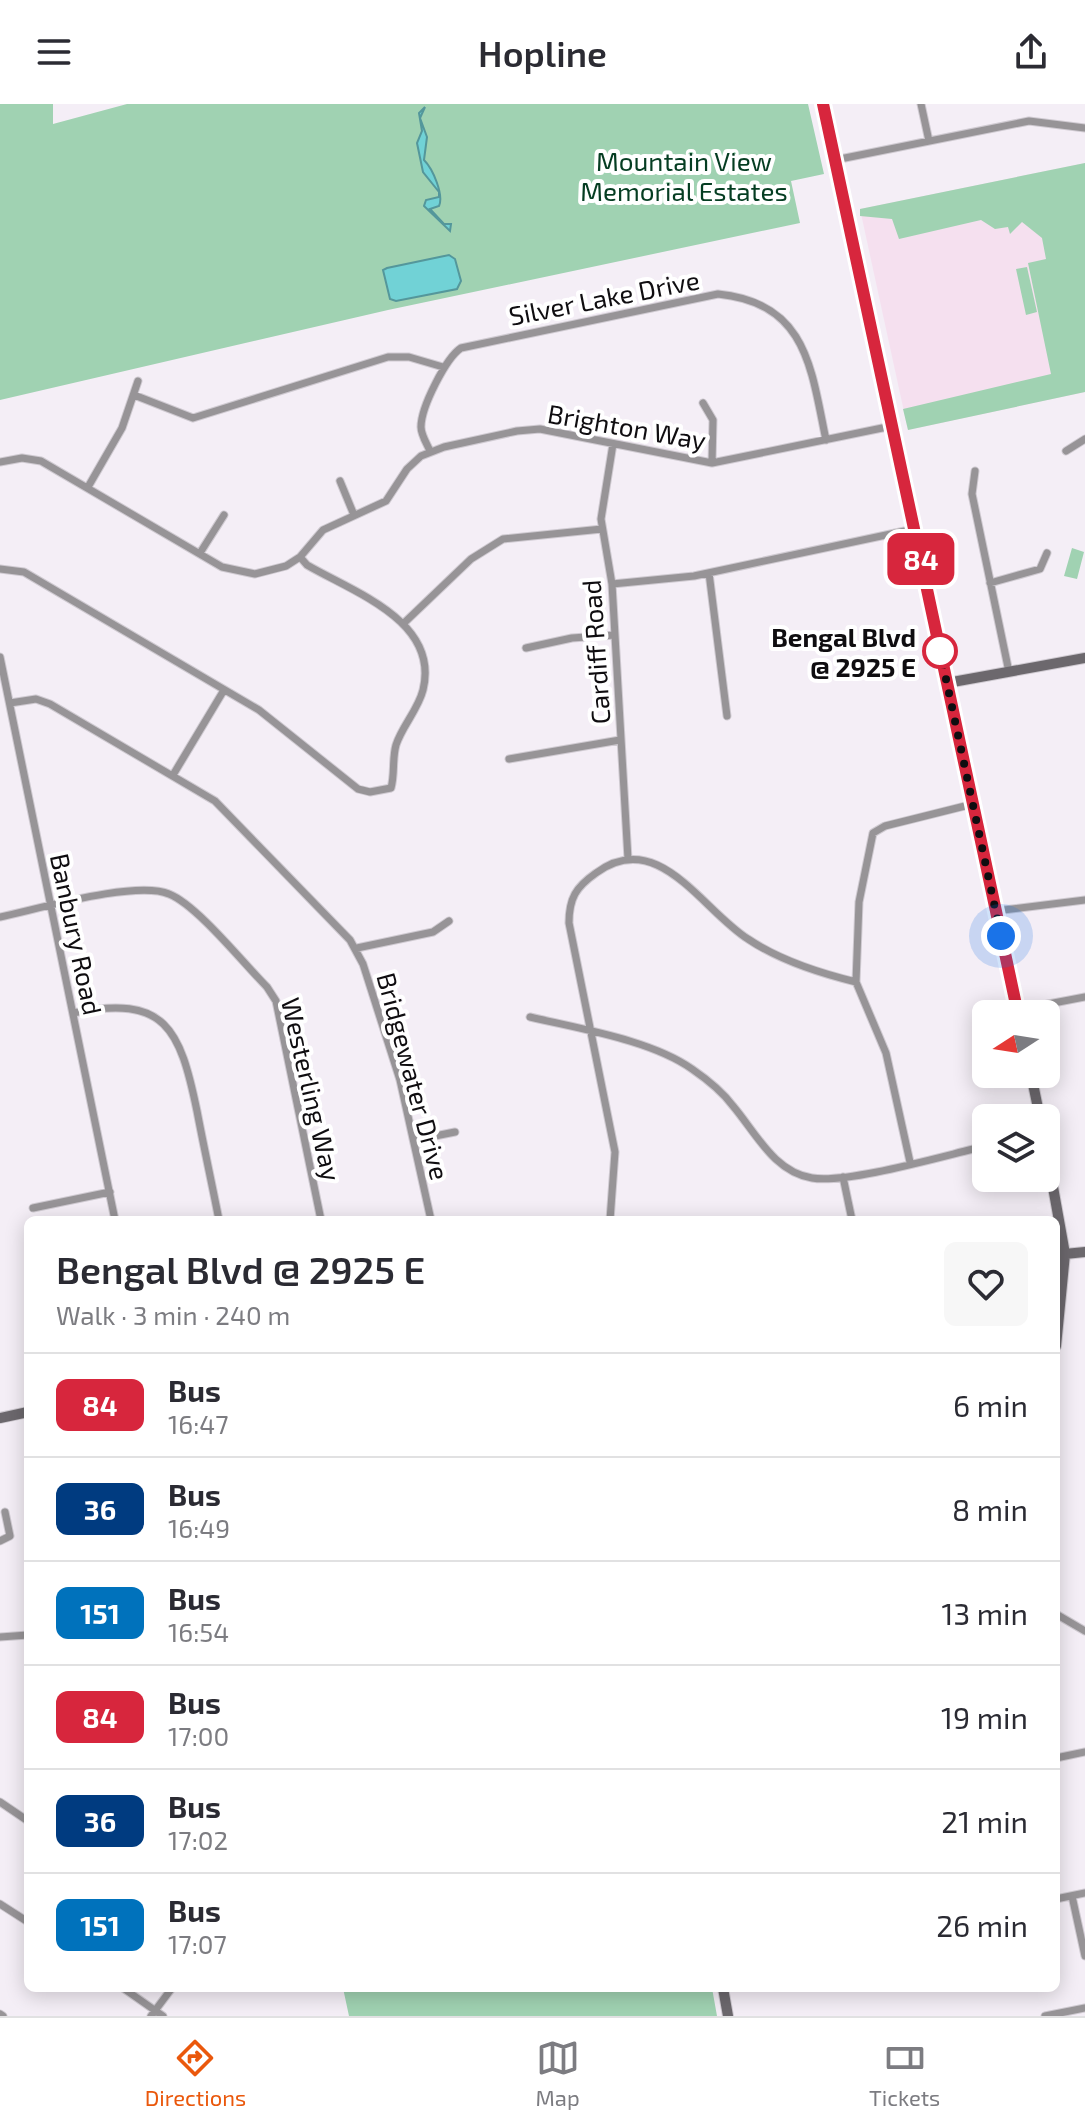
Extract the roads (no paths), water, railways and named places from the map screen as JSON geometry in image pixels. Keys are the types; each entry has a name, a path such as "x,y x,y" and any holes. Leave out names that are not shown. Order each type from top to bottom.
{"main road":[{"path":"823,104 1015,1000"},
{"path":"947,683 1085,658"},
{"path":"1054,1192 1058,1216"},
{"path":"1060,1226 1065,1254 1060,1305"},
{"path":"1065,1254 1085,1252"},
{"path":"0,1418 24,1413"},
{"path":"724,1992 728,2016"}],"street":[{"path":"921,104 929,141"},
{"path":"835,160 1029,121 1085,128"},
{"name":"Silver Lake Drive","path":"443,367 453,353 470,344 701,296 736,296 772,310 795,333 810,365 826,440"},
{"path":"0,462 22,458 41,461 222,567 255,574 286,566 300,557 323,530 386,501 407,469 430,451 421,427 443,367 409,357 388,357 193,418 134,395"},
{"path":"88,487 116,441 138,381"},
{"path":"703,403 713,420 712,463"},
{"name":"Brighton Way","path":"430,451 528,429 712,463 892,426"},
{"path":"1066,451 1085,439"},
{"name":"Cardiff Road","path":"613,444 601,508 612,584 628,859"},
{"path":"975,471 972,494 1009,672"},
{"path":"340,481 354,515"},
{"path":"200,553 224,515"},
{"path":"404,623 471,559 494,543 522,535 602,529"},
{"path":"612,584 709,573 914,529"},
{"path":"990,583 1040,569 1047,553"},
{"path":"0,569 24,572 270,718 358,789 370,792 391,788 395,748 417,704 425,676 422,652 404,623 307,565 300,557"},
{"path":"709,573 727,716"},
{"path":"526,648 560,640 615,635"},
{"name":"Banbury Road","path":"0,657 114,1216"},
{"path":"173,775 224,690"},
{"name":"Bridgewater Drive","path":"10,703 36,699 50,704 173,775 221,807 357,948 400,1080 430,1216"},
{"path":"509,759 620,740"},
{"path":"910,1162 886,1053 856,982 859,902 873,833 903,819 973,804"},
{"path":"610,1216 615,1152 569,923 572,895 601,869 628,859 664,866 681,878 724,923 770,952 856,982"},
{"name":"Westerling Way","path":"0,917 139,889 170,894 188,906 267,987 278,1008 320,1216"},
{"path":"995,911 1085,900"},
{"path":"357,948 433,932 449,921"},
{"path":"1060,1003 1085,997"},
{"path":"73,1013 108,1006 131,1008 152,1016 172,1033 188,1069 218,1216"},
{"path":"530,1017 640,1045 689,1067 732,1103 771,1154 797,1174 813,1178 843,1177 972,1149"},
{"path":"415,1140 455,1132"},
{"path":"843,1177 851,1216"},
{"path":"33,1208 110,1192"},
{"path":"0,1541 10,1536 5,1512"},
{"path":"1060,1616 1085,1631"},
{"path":"0,1637 24,1635"},
{"path":"1060,1757 1085,1752"},
{"path":"0,1802 24,1818"},
{"path":"1060,1898 1085,1893"},
{"path":"1072,1896 1085,1956"},
{"path":"0,1904 24,1919"},
{"path":"128,1992 153,2013 163,2016"},
{"path":"153,2013 169,1992"},
{"path":"1045,2016 1085,2008"}],"water":[{"path":"425,107 420,118 427,137 424,160 434,176 440,195 439,206 430,209 444,224 451,224 450,231 424,206 426,200 439,197 439,192 423,172 417,143 422,131 419,113"},
{"path":"449,255 455,259 461,281 457,289 396,301 390,299 383,270"}],"place":[{"name":"Bengal Blvd @ 2925 E","path":"940,651"}],"park label":[{"name":"Mountain View Memorial Estates","path":"684,175"}]}
